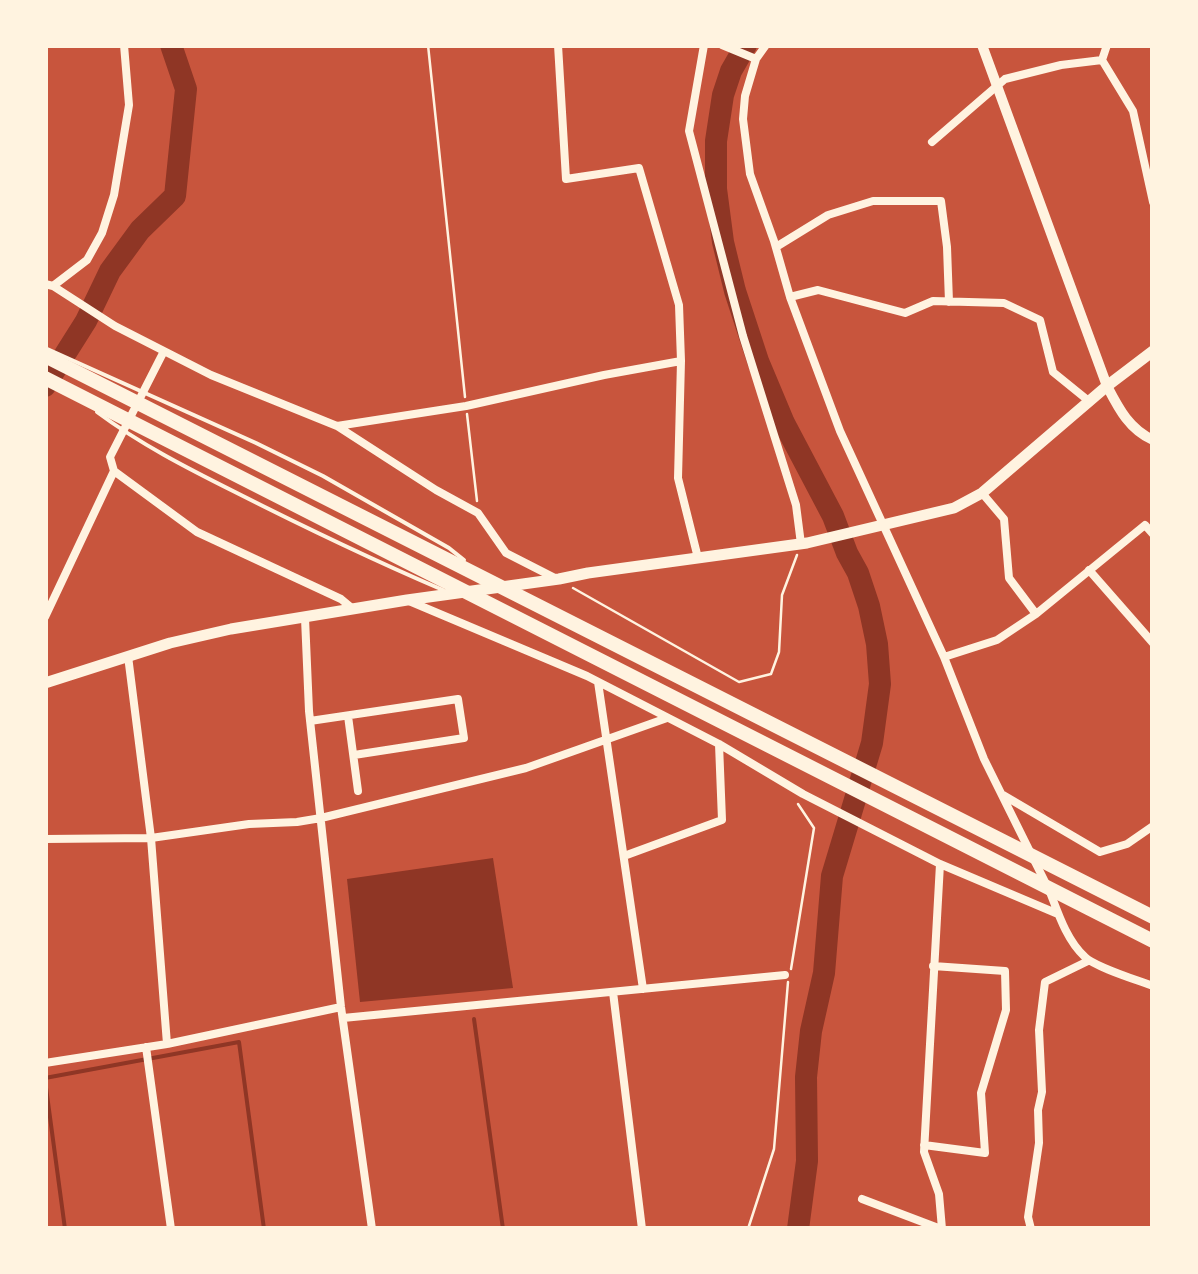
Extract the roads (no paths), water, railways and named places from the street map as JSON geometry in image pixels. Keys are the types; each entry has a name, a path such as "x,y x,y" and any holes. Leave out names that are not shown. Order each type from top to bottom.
{"highway":[{"path":"45,352 148,400 445,552 481,576 1153,917"},
{"path":"45,378 131,430 545,632 1153,941"}],"main road":[{"path":"982,45 1108,386 1124,416 1140,434 1153,440"},
{"path":"45,683 170,642 231,629 559,580 588,572 804,544 954,508 982,493 1153,351"}],"street":[{"path":"124,45 129,105 114,195 102,233 87,260 49,285 115,326 211,375 337,426 478,513 506,553 559,580"},
{"path":"558,45 566,178 639,168 679,305 678,478 698,558"},
{"path":"704,45 689,131 804,544"},
{"path":"722,45 756,59"},
{"path":"766,45 756,59 745,96 750,174 790,297 878,527 944,657 984,758 1076,947 1088,961 1153,986"},
{"path":"1102,60 1108,45"},
{"path":"932,142 1005,79 1060,65 1102,60"},
{"path":"1102,60 1134,111 1153,202"},
{"path":"776,247 828,215 873,201 940,201 950,302"},
{"path":"790,297 818,290 904,313 934,301 1004,304 1040,320 1053,372 1090,402"},
{"path":"164,351 110,457 114,471 198,532 340,598 353,610"},
{"path":"337,426 466,406 681,362"},
{"path":"45,617 114,471"},
{"path":"982,493 1004,519 1009,578 1036,614"},
{"path":"944,657 998,640 1153,519"},
{"path":"1144,525 1153,534"},
{"path":"1089,570 1153,643"},
{"path":"407,600 598,682 904,846 1058,914"},
{"path":"305,618 310,722 341,1007 372,1229"},
{"path":"128,656 151,838 167,1044"},
{"path":"598,682 643,989"},
{"path":"310,722 458,699 464,738 354,755"},
{"path":"348,716 358,791"},
{"path":"45,839 151,838 321,818 526,768 668,718"},
{"path":"624,856 722,820 719,744"},
{"path":"1003,795 1100,852 1126,844 1153,826"},
{"path":"862,1199 942,1229 938,1194 924,1152 940,864"},
{"path":"1031,1229 1028,1217 1042,1092 1039,1030 1046,982 1088,961"},
{"path":"924,1146 985,1153 982,1093 1006,1010 1005,971 934,966"},
{"path":"343,1018 785,975"},
{"path":"613,992 642,1229"},
{"path":"45,1063 167,1044 341,1007"},
{"path":"146,1047 171,1229"}],"waterway":[{"path":"45,386 86,321 110,271 140,230 175,196 186,89 171,45"},
{"path":"746,45 723,95 716,141 716,189 723,242 758,361 858,573 877,644 880,684 872,743 832,876 824,973 806,1077 807,1161 798,1229"},
{"path":"474,1019 503,1229"},
{"path":"45,1078 239,1042 264,1229"},
{"path":"45,1080 65,1229"}]}
